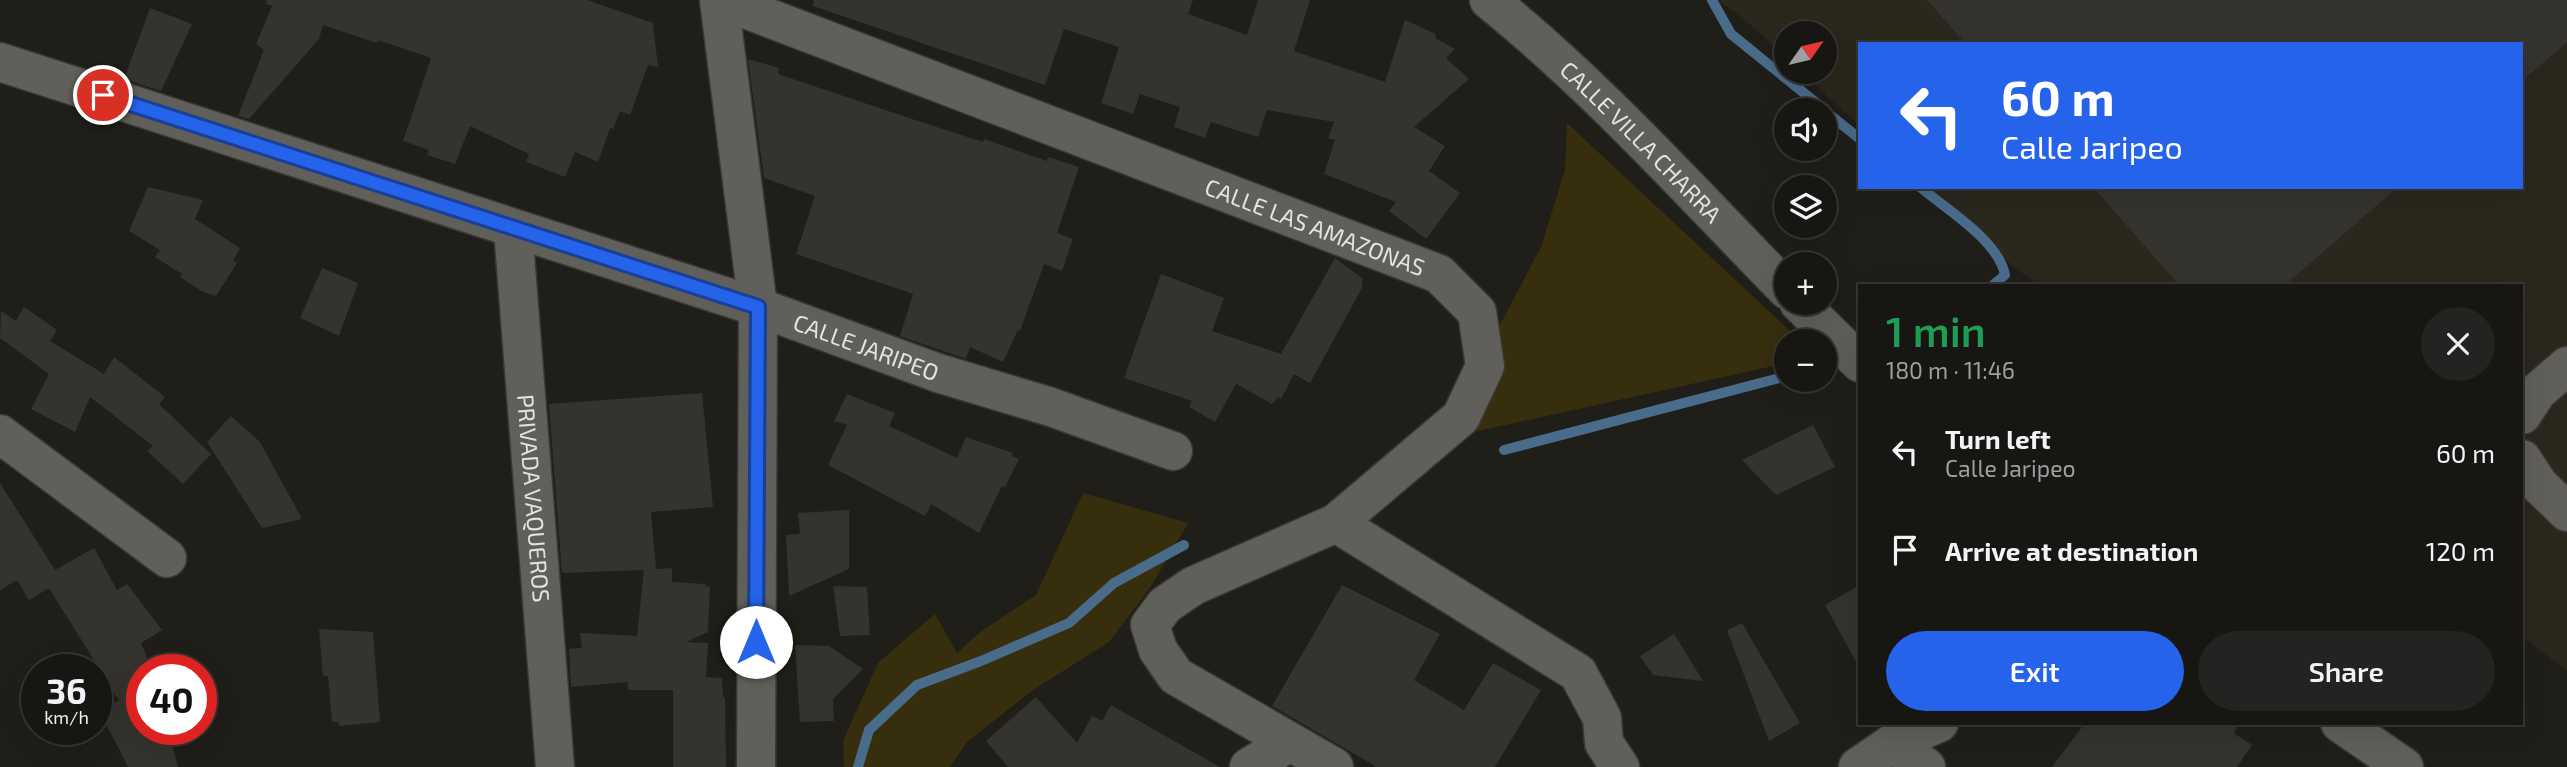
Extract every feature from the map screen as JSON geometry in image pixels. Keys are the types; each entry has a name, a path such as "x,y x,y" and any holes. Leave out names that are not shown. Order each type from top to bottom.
{"street":[{"path":"720,0 758,307 756,767"},
{"name":"CALLE LAS AMAZONAS","path":"720,0 1439,274 1477,312 1485,366 1461,417 1336,523 1193,586 1165,606 1150,625 1158,650 1175,676 1290,742"},
{"name":"CALLE VILLA CHARRA","path":"1489,0 1619,117 1774,277"},
{"name":"CALLE JARIPEO","path":"0,62 758,307 938,373 1051,407 1173,452"},
{"name":"PRIVADA VAQUEROS","path":"513,229 555,767"},
{"path":"1811,315 1858,361"},
{"path":"2523,413 2537,392 2567,366"},
{"path":"0,434 167,558"},
{"path":"2523,461 2539,485 2567,512"},
{"path":"1336,523 1578,673 1602,718 1604,743 1620,767"},
{"path":"1858,767 1894,743 1934,725"},
{"path":"2343,725 2404,767"},
{"path":"1249,767 1290,742 1334,767"},
{"path":"1894,743 1926,767"}],"shaded area":[{"path":"1717,0 2567,0 2567,670 2523,638 2523,284 2038,284 2015,268 1929,189 2523,189 2523,42 1858,42 1858,124 1837,105 1837,98 1829,98 1814,84 1838,84 1838,21 1774,21 1774,46 1738,14"},
{"path":"1567,123 1788,329 1774,329 1774,366 1469,433 1483,349 1503,319 1541,247 1565,170"},
{"path":"1083,493 1188,523 1150,588 1109,642 1033,690 967,742 950,767 844,767 843,741 878,663 935,614 957,653 979,633 1036,595"}],"building":[{"path":"267,0 587,0 653,23 658,67 648,65 630,115 620,111 613,129 610,128 598,162 575,152 565,177 526,162 529,154 470,126 455,164 427,155 429,150 403,141 431,58 323,25 319,39 249,119 238,116 264,50 256,44 272,6 266,4"},
{"path":"814,0 1193,0 1188,14 1247,35 1258,0 1310,0 1294,51 1385,82 1405,20 1436,34 1435,38 1455,49 1446,58 1469,79 1414,127 1445,146 1429,171 1460,193 1426,239 1389,211 1396,202 1324,174 1335,140 1328,138 1334,122 1267,110 1258,137 1211,122 1205,138 1174,127 1180,107 1140,94 1133,114 1101,103 1119,47 1064,29 1045,85 813,6"},
{"path":"1927,0 2567,0 2567,42 2523,80 2523,42 1964,42"},
{"path":"150,8 192,24 161,91 124,79"},
{"path":"748,59 779,68 778,74 915,120 983,142 984,139 1047,161 1048,157 1079,167 1057,233 1073,239 1062,271 1044,264 1020,331 1018,330 1003,362 970,347 966,359 900,336 913,294 796,254 815,196 764,178"},
{"path":"148,187 203,200 195,219 240,248 233,261 237,263 216,296 203,292 180,277 182,274 155,257 160,250 129,231"},
{"path":"2095,189 2396,189 2286,284 2178,284"},
{"path":"1335,258 1362,278 1362,288 1310,383 1294,374 1281,399 1278,397 1272,404 1236,384 1215,422 1189,407 1192,401 1124,378 1161,274 1224,298 1212,331 1281,354"},
{"path":"322,268 358,283 339,336 300,318"},
{"path":"24,307 57,330 50,341 104,374 114,357 165,397 159,404 211,454 183,484 147,451 153,446 90,397 75,432 31,409 49,374 0,338 1,311 16,321"},
{"path":"702,393 713,507 651,512 656,569 672,568 672,582 705,584 710,587 708,632 686,642 708,643 706,677 722,678 725,697 726,767 673,767 673,690 628,690 628,682 571,687 569,649 582,648 580,633 637,636 644,570 562,573 549,404"},
{"path":"847,394 895,413 889,426 957,458 966,437 1013,453 1012,456 1019,459 1005,487 1002,486 979,533 931,504 925,516 828,465 847,425 834,421"},
{"path":"231,416 260,442 302,519 262,528 207,442"},
{"path":"1813,425 1835,467 1776,495 1742,460"},
{"path":"0,483 55,570 94,548 117,590 127,584 162,630 141,643 145,654 126,654 126,745 172,745 178,767 128,767 112,736 112,704 119,700 112,691 112,654 90,654 49,588 29,600 17,580 0,590"},
{"path":"849,510 849,569 789,596 786,535 800,534 798,513"},
{"path":"1342,585 1440,634 1414,680 1464,710 1493,663 1541,690 1495,767 1377,767 1272,706"},
{"path":"833,586 867,587 870,635 840,636"},
{"path":"1858,586 1858,665 1825,605"},
{"path":"1742,623 1800,723 1769,741 1727,630"},
{"path":"319,629 373,632 380,722 339,726 339,722 332,722 328,676 323,676"},
{"path":"1674,634 1703,681 1653,675 1640,656"},
{"path":"795,645 829,646 863,669 833,699 834,721 800,722"},
{"path":"1036,697 1077,743 1092,716 1102,721 1111,705 1220,767 1008,767 986,741"},
{"path":"2084,725 2239,725 2234,733 2252,745 2237,767 2052,767"}],"waterway":[{"path":"1712,0 1731,34 1810,98"},
{"path":"1837,121 1858,137"},
{"path":"1923,189 1970,226 1993,250 2005,275 1994,284"},
{"path":"1504,450 1774,379"},
{"path":"858,767 869,730 917,685 1069,623 1114,583 1184,545"}],"route":[{"path":"103,95 758,307 756,642"}]}
